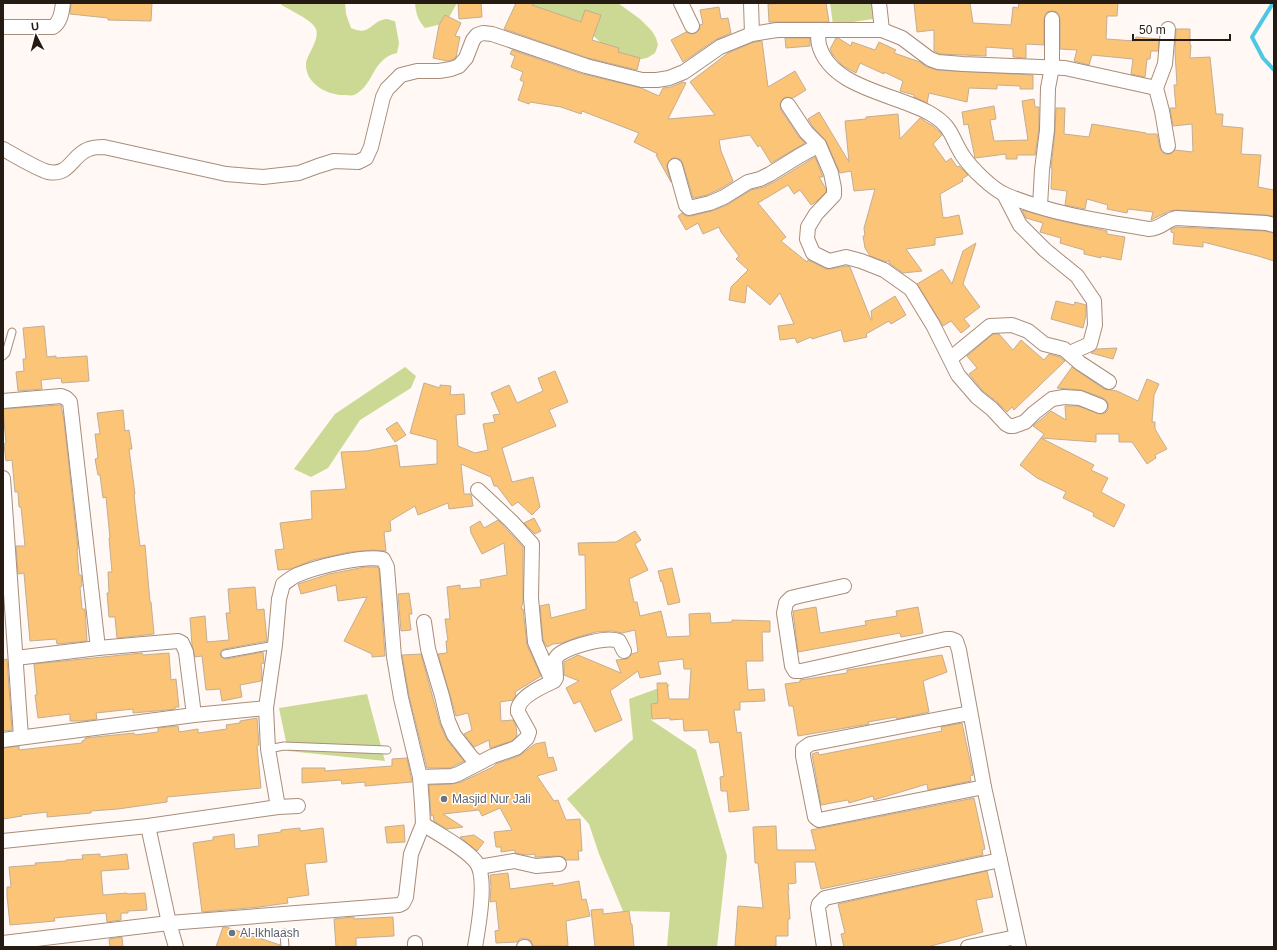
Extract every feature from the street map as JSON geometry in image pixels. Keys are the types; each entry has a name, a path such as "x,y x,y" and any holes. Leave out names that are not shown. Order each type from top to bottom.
{"street":[{"path":"4,29 53,27 59,22 63,3"},
{"path":"681,3 692,26"},
{"path":"751,3 752,34"},
{"path":"879,3 882,30"},
{"path":"1040,206 1042,170 1047,130 1048,88 1052,67 1052,19"},
{"path":"1168,29 1164,64 1156,88 1162,111 1168,146"},
{"path":"3,149 46,171 55,172 61,172 68,168 81,153 88,149 100,147 226,174 263,177 299,173 334,162 358,162 366,158 371,147 383,97 400,75 417,71 451,69 459,66 466,58 473,40 477,35 483,33 492,34 586,66 642,80 657,80 680,74 720,47 752,34 777,30 882,30 902,38 930,59 938,62 1065,68 1156,88"},
{"path":"818,30 819,45 826,59 839,74 867,88 918,107 932,114 945,124 951,131 963,157 980,176 1004,194 1062,213 1150,229 1155,229 1171,219 1176,218 1266,223 1274,225"},
{"path":"788,105 806,132 819,145 831,173 834,195 816,214 808,227 806,239 813,253 829,261 846,257 861,261 884,270 911,289 934,325 958,375 977,397 1006,424 1014,426 1025,422 1052,399 1064,397 1080,398 1100,406"},
{"path":"675,166 686,205 689,208 697,208 724,198 748,182 760,179 770,174 819,145"},
{"path":"1004,194 1020,225 1045,250 1077,276 1094,301 1095,325 1090,344 1070,353"},
{"path":"951,358 990,326 1012,325 1028,331 1044,344 1064,349 1080,363 1109,382"},
{"path":"3,401 61,396 70,402 98,648"},
{"path":"3,478 21,737"},
{"path":"478,490 511,521 532,544 531,598 535,642 552,682"},
{"path":"3,942 58,941 169,923 399,905 403,903 406,896 411,854 423,824 420,777 401,698 394,657 387,567 383,559 369,558 343,562 297,575 284,584 279,599 275,645 266,708 268,748 278,807"},
{"path":"844,586 799,596 788,600 784,605 791,662 794,670 802,671 946,639 956,641 959,650 984,787 1017,942 968,947"},
{"path":"424,622 428,649 448,721 454,735 472,758 478,763"},
{"path":"420,777 452,776 492,756 511,750 522,744 527,738 529,732 517,709 521,701 531,693 554,681 556,678 555,660 561,653 606,640 619,641 624,650"},
{"path":"16,658 98,648 178,641 182,643 186,652 194,714"},
{"path":"3,740 194,714 266,708"},
{"path":"970,713 810,744 804,748 803,756 815,816 818,820 984,787"},
{"path":"3,841 148,826 278,807 298,806"},
{"path":"423,824 469,855 479,867 481,875 480,920 475,947"},
{"path":"148,826 169,923 176,947"},
{"path":"824,947 818,908 819,904 825,898 1000,860"},
{"path":"479,867 514,861 536,866 559,864"}],"lane":[{"path":"3,356 6,354 12,332"},
{"path":"225,654 275,645"},
{"path":"268,748 284,746 387,750"},
{"path":"284,933 284,947"}],"green space":[{"path":"279,3 345,3 346,14 351,28 363,31 367,30 381,20 386,19 395,21 399,43 397,53 382,61 366,85 361,91 354,95 339,95 325,91 314,83 309,77 307,71 307,60 315,42 317,33 314,25"},
{"path":"415,3 457,3 446,21 438,25 425,28 418,17"},
{"path":"521,3 618,3 640,19 652,31 658,45 655,53 647,58 636,60 627,59 601,43 579,22"},
{"path":"830,3 872,3 873,19 833,25"},
{"path":"405,367 416,376 411,388 360,420 328,468 311,477 294,469 335,414"},
{"path":"670,684 651,720 696,750 727,856 717,947 667,947 670,912 623,911 599,854 589,824 567,799 633,739 629,699"},
{"path":"367,694 385,761 288,751 279,708"}],"building":[{"path":"71,3 152,3 151,21 108,20 108,18 70,14"},
{"path":"458,3 481,3 482,17 459,19"},
{"path":"516,3 533,3 532,5 581,22 585,10 601,15 592,40 619,48 618,52 640,58 637,70 588,58 504,29"},
{"path":"826,3 829,22 769,22 768,4"},
{"path":"914,3 970,3 973,23 1011,25 1013,7 1018,8 1019,3 1118,3 1117,16 1107,16 1106,39 1135,41 1136,37 1159,39 1158,51 1151,51 1150,59 1147,59 1145,77 1131,74 1133,59 1092,55 1089,65 1074,61 1077,50 1060,49 1060,19 1057,12 1052,11 1047,12 1044,19 1044,45 1026,44 1026,58 1013,57 1013,49 986,47 986,56 940,54 934,51 934,30 917,32"},
{"path":"719,7 721,19 728,18 731,33 715,40 683,62 671,40 686,32 691,34 696,33 699,30 700,25 703,24 700,10"},
{"path":"445,15 461,23 455,36 460,37 456,57 447,61 433,58 439,25"},
{"path":"1176,29 1190,29 1190,58 1210,57 1216,114 1223,114 1222,126 1243,128 1241,154 1261,155 1258,187 1274,190 1274,216 1176,210 1169,211 1151,220 1153,212 1128,209 1127,213 1107,209 1108,205 1087,199 1085,209 1065,205 1067,191 1051,189 1051,168 1056,108 1065,108 1064,134 1089,137 1092,124 1146,134 1157,134 1160,148 1165,154 1170,154 1175,150 1193,152 1192,124 1173,126 1170,108 1176,108 1174,85 1177,85 1175,52"},
{"path":"785,38 810,38 810,46 786,48"},
{"path":"836,38 851,46 852,42 875,50 879,42 896,50 894,53 937,70 1033,75 1033,89 1020,89 1020,86 997,85 997,89 969,88 967,102 929,93 927,103 914,97 914,95 900,91 903,81 884,72 884,74 860,63 856,73 843,66 833,55 830,49"},
{"path":"762,41 768,87 795,71 806,90 793,98 784,98 780,105 781,110 799,137 805,143 771,163 760,145 758,147 750,135 719,140 721,151 733,181 707,195 693,198 681,160 672,158 667,164 671,182 656,155 658,154 634,142 639,133 582,111 581,114 561,107 530,102 529,104 518,100 524,82 520,80 523,72 511,67 515,56 510,54 512,50 583,74 641,88 659,96 663,88 671,87 683,82 686,83 668,119 715,115 690,82 728,53 754,42"},
{"path":"1034,99 1035,107 1039,107 1039,129 1035,155 1017,155 1017,159 1006,159 1006,154 975,158 968,124 964,125 962,112 994,106 996,119 990,120 994,141 1028,140 1022,101"},
{"path":"819,112 849,162 845,121 866,119 866,117 898,114 900,139 920,118 941,133 942,135 933,144 946,162 951,158 957,167 959,166 968,175 962,179 963,181 940,194 943,218 959,215 963,234 935,238 935,245 906,249 922,271 903,273 889,263 889,260 886,262 870,256 865,248 863,236 865,236 864,228 875,189 854,191 851,171 840,173 826,141 808,119"},
{"path":"815,157 823,177 819,177 826,189 826,192 817,201 811,205 800,190 794,194 788,185 758,203 786,237 781,241 807,262 808,260 826,269 846,266 850,267 871,320 871,311 895,296 906,315 891,324 889,321 866,334 867,337 844,342 841,330 812,339 811,337 797,343 795,338 780,340 778,326 794,324 780,293 770,305 747,285 745,303 729,300 731,287 748,270 736,259 739,256 719,227 703,234 698,223 686,230 678,216 682,213 686,216 691,216 712,211 727,205 751,190 764,187 774,182"},
{"path":"1022,210 1057,220 1107,231 1107,234 1125,237 1121,260 1101,256 1101,258 1084,254 1084,250 1060,243 1061,238 1040,232 1043,223 1026,218"},
{"path":"1177,227 1265,231 1274,233 1274,261 1203,242 1203,247 1173,244 1174,233 1171,232 1171,229"},
{"path":"976,243 963,284 980,307 964,319 970,326 961,333 951,321 943,326 917,284 942,269 952,284 963,251"},
{"path":"1056,301 1074,305 1075,302 1086,305 1086,315 1083,328 1051,319"},
{"path":"44,326 47,357 56,356 56,358 87,356 89,381 62,383 61,378 41,380 42,389 18,391 16,372 24,371 23,359 26,359 23,328"},
{"path":"993,334 999,334 1013,350 1021,340 1044,360 1049,354 1060,357 1065,361 1014,410 1012,407 1007,412 983,391 969,374 977,368 967,356"},
{"path":"1117,348 1113,359 1091,353 1097,349"},
{"path":"1072,367 1104,389 1117,391 1138,401 1147,379 1159,384 1154,395 1152,422 1155,422 1155,429 1167,449 1155,455 1156,458 1147,464 1132,442 1119,442 1119,434 1096,434 1096,442 1041,438 1044,434 1033,426 1051,411 1066,420 1065,406 1078,406 1101,414 1108,410 1108,404 1103,398 1081,390 1057,388"},
{"path":"555,371 568,402 549,410 556,426 502,448 512,482 533,477 540,507 532,515 518,502 512,506 497,486 494,486 491,477 461,464 464,494 471,494 473,506 449,509 448,503 418,515 415,506 390,521 391,531 384,532 386,551 374,550 350,552 313,560 291,569 278,570 275,550 284,549 280,523 312,519 311,491 346,489 341,452 366,451 397,445 400,467 437,464 437,440 410,433 424,383 440,388 440,385 451,386 450,395 464,394 465,414 456,415 458,446 475,453 488,450 483,424 495,422 493,415 500,414 491,393 509,385 517,403 543,391 538,378"},
{"path":"61,405 78,549 79,575 81,575 82,586 80,587 82,609 85,609 87,641 57,644 56,639 30,641 24,573 18,574 16,546 25,546 21,507 19,507 18,492 15,492 12,460 6,461 3,409"},
{"path":"123,410 125,431 129,430 132,449 129,449 136,513 140,546 145,545 154,634 117,638 115,617 109,617 107,593 109,593 108,572 112,572 110,538 106,497 103,498 100,475 98,475 95,459 98,458 95,434 100,434 97,413"},
{"path":"397,422 406,435 395,442 386,429"},
{"path":"1041,438 1094,465 1091,470 1108,478 1101,492 1125,505 1114,527 1093,516 1094,513 1063,498 1066,492 1037,478 1020,465"},
{"path":"534,518 541,531 535,534 524,523"},
{"path":"498,520 523,547 523,602 521,609 523,609 527,645 541,676 515,692 516,696 513,700 500,702 501,721 513,720 516,726 517,736 512,741 490,748 489,740 474,747 464,734 472,730 468,713 456,716 438,654 447,653 446,641 448,641 445,619 450,619 447,587 460,585 460,589 481,587 480,580 507,575 504,543 482,554 471,533 470,527 480,521 484,528"},
{"path":"635,531 641,540 635,544 648,570 629,579 634,602 637,602 640,616 661,611 667,637 690,636 689,614 710,613 711,623 732,622 732,620 770,621 770,632 762,632 763,661 746,661 748,690 764,689 765,701 740,702 740,710 734,710 737,733 741,732 749,810 729,812 727,791 721,791 720,777 724,776 719,742 710,743 708,730 684,731 683,719 652,719 651,704 658,703 657,683 667,683 669,699 689,699 691,669 684,669 683,659 658,662 661,674 640,678 638,671 610,691 622,720 595,732 580,701 574,704 566,688 579,681 564,675 564,662 578,655 621,673 616,660 627,659 632,654 638,652 635,630 622,633 613,631 596,632 547,647 543,640 540,606 549,604 551,618 586,609 585,555 579,555 578,543 616,542"},
{"path":"365,567 378,567 379,569 385,656 372,657 372,654 344,641 367,597 338,601 336,585 301,594 298,584 329,574"},
{"path":"672,568 680,602 668,605 658,571"},
{"path":"255,587 257,610 264,609 267,641 224,649 220,654 221,657 226,659 263,652 264,663 261,664 261,681 240,685 242,697 222,701 220,689 206,690 202,656 195,657 192,645 190,618 205,616 207,642 229,640 226,613 230,613 228,589"},
{"path":"409,593 412,614 409,614 411,630 401,631 398,594"},
{"path":"816,607 820,633 866,625 865,621 897,616 896,611 918,607 923,633 901,637 900,633 798,652 793,611"},
{"path":"142,653 143,655 169,653 171,680 176,679 179,707 175,707 175,709 133,713 133,709 96,713 97,719 83,721 70,721 70,714 38,718 35,695 37,695 34,664"},
{"path":"421,654 440,724 447,740 464,761 450,768 427,768 409,696 402,655"},
{"path":"942,655 947,672 923,681 929,712 798,736 793,706 789,706 785,684 800,682 800,680 847,673 847,670"},
{"path":"7,659 12,730 3,731 3,660"},
{"path":"257,718 259,745 257,746 261,788 167,797 167,802 91,811 91,813 47,817 47,812 3,819 3,748 19,746 19,750 82,743 85,738 134,733 135,735 158,732 158,728 178,726 179,732 198,729 198,733 227,729 226,725"},
{"path":"962,723 973,775 970,776 971,781 928,790 927,784 874,800 873,796 849,803 848,800 821,805 812,754 818,752 819,755 942,731 941,727"},
{"path":"545,742 548,758 553,757 557,770 537,776 554,801 558,800 566,820 580,819 582,851 578,851 579,860 566,860 559,856 535,857 535,854 527,855 515,853 515,850 501,852 501,847 496,847 494,832 512,830 500,808 482,816 479,810 443,814 463,827 447,829 434,821 433,815 431,816 429,785 461,782 493,767 496,764 519,756 535,744"},
{"path":"407,758 412,782 365,786 365,782 342,784 341,780 302,783 302,768 325,768 325,771 392,766 392,759"},
{"path":"974,798 985,849 982,850 983,855 821,889 815,862 795,862 796,883 788,884 790,919 788,919 788,936 776,936 776,946 735,946 738,906 763,908 758,863 755,863 753,827 776,826 777,850 816,850 811,830"},
{"path":"404,825 405,842 387,843 385,827"},
{"path":"300,828 300,831 323,828 327,862 305,864 309,895 287,898 288,903 202,912 193,843 213,840 213,837 234,834 235,849 259,846 258,835"},
{"path":"474,835 484,842 477,851 460,837"},
{"path":"100,854 100,857 127,854 129,869 101,871 103,895 145,893 147,910 121,913 121,920 107,922 106,913 54,918 55,921 10,925 7,896 7,887 11,887 9,867 83,859 82,855"},
{"path":"987,871 993,897 976,900 983,932 927,947 844,947 841,934 845,933 838,904"},
{"path":"508,873 510,889 553,883 553,886 579,881 582,900 586,899 590,916 566,921 568,946 533,946 530,940 525,938 520,939 517,942 496,943 495,931 499,930 496,901 490,902 490,875"},
{"path":"603,909 603,914 629,911 634,947 595,947 591,910"},
{"path":"354,917 354,919 393,917 394,936 356,938 356,947 336,947 334,919"},
{"name":"Al-Ikhlaash","path":"223,927 280,945 280,947 216,947"},
{"path":"122,937 123,947 110,947 109,939"}],"waterway":[{"path":"1273,3 1252,37 1263,58 1274,70"}],"place":[{"name":"Masjid Nur Jali","path":"444,799"},
{"name":"Al-Ikhlaash","path":"232,933"}]}
